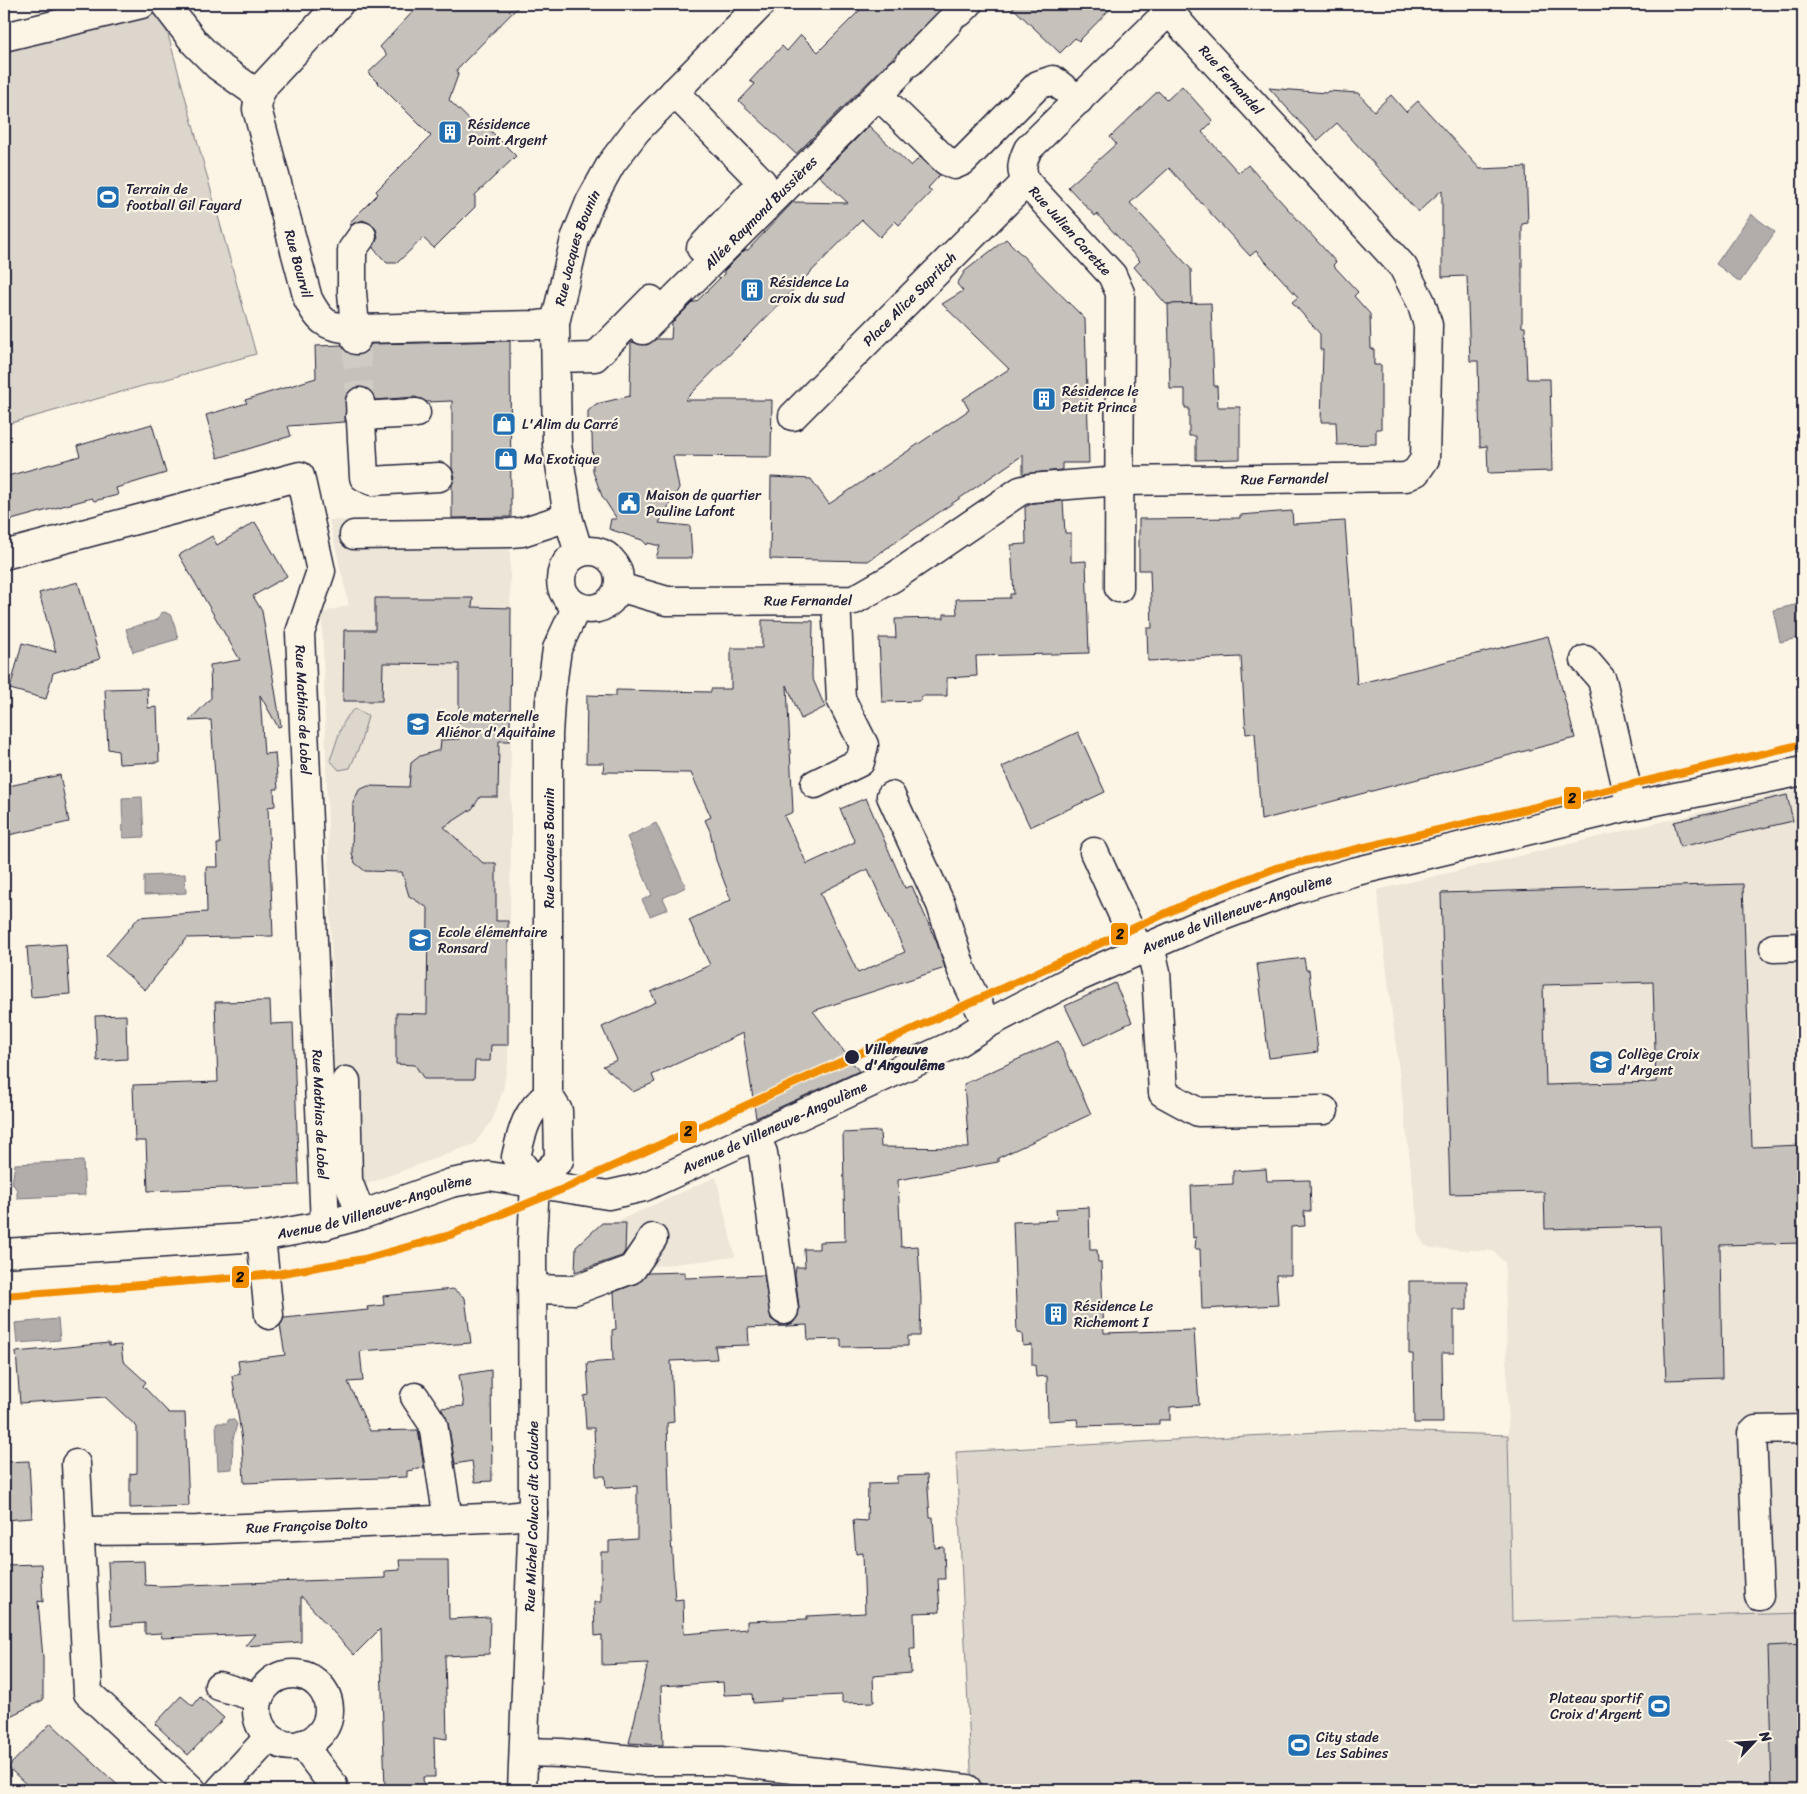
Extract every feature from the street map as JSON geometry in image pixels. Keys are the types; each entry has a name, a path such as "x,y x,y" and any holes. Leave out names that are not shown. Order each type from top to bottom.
{"street":[{"path":"4,37 142,4"},
{"path":"165,4 195,43 218,66 259,95 265,84 339,4"},
{"name":"Rue Jacques Bounin","path":"579,553 568,517 557,445 555,322 575,239 590,202 612,164 636,131 761,4"},
{"name":"Rue Julien Carette","path":"1119,588 1120,293 1112,275 1026,182 1021,171 1028,149 1079,100 1168,7"},
{"name":"Rue Fernandel","path":"619,587 667,601 854,600 869,593 1020,491 1119,481 1406,477 1416,472 1425,459 1428,324 1421,302 1403,267 1168,7"},
{"name":"Allée Raymond Bussières","path":"643,330 959,13"},
{"path":"878,95 946,161 954,165 963,161 1038,85 1045,81 1053,80 1079,100"},
{"path":"556,358 595,357 694,256 762,182 674,92"},
{"name":"Rue Bourvil","path":"259,95 257,109 261,131 308,299 317,317 334,327 356,334 538,325 555,322"},
{"name":"Place Alice Sapritch","path":"793,416 1026,182"},
{"path":"356,334 352,250 362,236"},
{"path":"416,413 360,410 364,476 372,481 439,477"},
{"name":"Rue Mathias de Lobel","path":"4,556 300,476 321,571 300,633 325,1226"},
{"path":"354,535 516,533 568,517"},
{"path":"591,550 604,553 614,562 619,574 619,587 613,599 603,606 590,609 577,606 567,597 562,585 562,572 568,561 579,553 591,550"},
{"path":"815,784 860,762 864,745 841,700 836,601"},
{"name":"Rue Jacques Bounin","path":"535,1183 559,1160 558,1111 548,1095 550,701 557,649 577,606"},
{"path":"1585,660 1602,680 1631,806"},
{"name":"Avenue de Villeneuve-Angoulème","path":"4,1253 261,1237 325,1226 362,1215 451,1182 490,1176 608,1195 644,1187 957,1043 987,1024 1072,980 1196,926 1295,889 1354,872 1631,806 1803,771"},
{"path":"891,796 941,905 962,971 987,1024"},
{"path":"1094,852 1156,972 1163,1093 1198,1112 1324,1110"},
{"path":"1774,948 1803,947"},
{"path":"346,1081 348,1181 362,1215"},
{"path":"535,1183 516,1157 521,1132 535,1104 548,1095"},
{"path":"756,1136 763,1153 784,1310"},
{"name":"Rue Michel Colucci dit Coluche","path":"522,1790 534,1514 532,1242 535,1183"},
{"path":"261,1237 269,1314"},
{"path":"532,1289 575,1290 632,1269 654,1238"},
{"path":"416,1397 433,1424 448,1519"},
{"path":"1759,1596 1752,1434 1756,1430 1803,1429"},
{"path":"76,1464 88,1693 192,1790"},
{"name":"Rue Françoise Dolto","path":"79,1531 197,1530 534,1514"},
{"path":"291,1674 305,1676 317,1684 325,1695 329,1708 327,1722 320,1735 309,1743 295,1746 281,1744 269,1737 261,1726 257,1712 259,1698 266,1686 278,1678 291,1674"},
{"path":"219,1686 259,1698"},
{"path":"220,1790 269,1737"},
{"path":"302,1744 333,1785"},
{"path":"524,1752 645,1753 967,1789"}],"shaded area":[{"name":"Terrain de football Gil Fayard","path":"161,9 256,354 4,425 4,50"},
{"path":"1751,214 1775,232 1740,282 1716,264"},
{"path":"329,520 510,520 511,835 508,1062 503,1090 492,1121 474,1144 361,1186 338,1185 322,613 349,605"},
{"path":"1803,603 1803,637 1780,642 1773,610"},
{"path":"165,612 172,616 178,639 133,652 126,629 157,620 161,613"},
{"path":"356,709 368,716 360,745 350,768 339,770 330,760 343,724"},
{"name":"Collège Croix d'Argent","path":"1803,788 1803,1613 1512,1621 1505,1263 1493,1251 1431,1248 1424,1245 1419,1235 1377,890"},
{"path":"142,797 144,837 123,838 122,798"},
{"path":"656,823 686,887 663,898 668,909 650,916 642,900 652,895 627,837"},
{"path":"185,874 186,893 144,895 144,876"},
{"path":"83,1161 85,1195 17,1198 17,1190 12,1183 15,1164"},
{"path":"716,1177 735,1257 647,1267 647,1275 574,1308 576,1247 602,1223 613,1223"},
{"path":"58,1319 60,1340 17,1343 15,1323"},
{"path":"229,1419 234,1420 237,1424 233,1439 232,1469 218,1470 216,1423 227,1423"},
{"path":"1356,1430 1508,1435 1512,1621 1803,1613 1803,1790 972,1790 956,1452"}],"building":[{"name":"Résidence Point Argent","path":"420,4 521,4 457,69 458,75 449,100 480,130 485,125 516,156 475,195 475,207 434,248 423,238 397,263 387,263 373,248 378,237 376,229 363,220 351,225 349,223 378,194 376,191 431,136 368,73 387,55 380,47"},
{"path":"866,4 947,4 796,154 739,101 755,84 750,81 782,46 787,51 801,35 818,52"},
{"path":"1009,4 1115,4 1079,41 1075,38 1060,53"},
{"path":"1182,86 1213,121 1202,132 1239,173 1248,165 1336,262 1333,265 1358,292 1354,296 1370,314 1371,349 1374,349 1374,365 1381,365 1381,429 1376,429 1376,444 1337,445 1336,422 1321,422 1323,350 1320,350 1320,334 1292,302 1298,297 1256,251 1250,256 1169,168 1130,203 1191,269 1192,304 1166,304 1134,267 1140,261 1097,214 1095,216 1068,187 1116,144 1110,137 1158,91 1167,100"},
{"path":"1269,88 1326,93 1328,91 1358,93 1374,111 1391,95 1406,112 1418,101 1480,169 1526,167 1528,223 1522,224 1522,327 1525,327 1527,379 1550,379 1552,471 1488,473 1487,446 1480,447 1478,361 1470,361 1467,276 1442,277 1442,190 1418,212 1337,123 1317,141"},
{"path":"869,126 911,166 920,157 940,175 928,188 932,191 899,225 895,221 880,237 862,220 685,400 772,400 771,457 673,456 679,488 659,523 690,526 692,558 656,558 660,546 648,543 647,545 642,540 609,529 611,519 617,519 602,496 593,472 592,434 588,430 588,411 596,404 630,396 631,342 647,345 656,339 671,339 672,323 724,274 724,271 745,250 748,250 793,202 848,203 819,176"},
{"name":"Résidence le Petit Prince","path":"1006,239 1085,319 1089,463 1062,463 1062,470 1023,474 1023,455 868,561 770,559 771,477 811,479 829,504 969,410 963,399 1009,369 942,304 963,291 957,284 965,271"},
{"path":"1211,303 1214,386 1217,386 1218,407 1240,407 1240,459 1196,460 1196,436 1189,436 1189,408 1185,408 1185,389 1170,389 1168,304"},
{"path":"510,341 511,517 452,518 452,485 455,477 452,468 452,401 427,402 415,397 375,400 367,388 359,386 351,389 346,395 345,422 288,426 291,436 218,458 206,415 247,403 245,400 316,378 315,346 342,345 349,354 357,356 365,353 371,344"},
{"path":"152,424 166,473 116,488 118,495 94,501 92,498 4,522 4,477 80,456 77,446"},
{"path":"1063,501 1065,533 1071,533 1071,562 1086,561 1089,653 976,656 977,676 947,678 947,696 921,696 921,701 882,702 879,638 896,638 895,619 944,618 944,614 957,614 956,599 1010,598 1010,594 1014,594 1011,545 1026,544 1025,507 1034,503"},
{"path":"1292,511 1293,524 1345,521 1357,684 1548,636 1575,738 1261,820 1255,733 1246,734 1241,657 1148,661 1147,628 1152,628 1150,570 1139,570 1139,519 1240,518 1240,515"},
{"path":"255,522 287,576 253,596 262,611 281,726 278,727 260,695 264,754 275,753 278,789 274,789 275,806 268,807 273,936 187,938 145,990 106,956 139,917 207,912 206,867 218,867 217,844 220,844 211,720 189,721 211,698 210,665 240,660 179,555 212,536 217,545"},
{"path":"78,582 100,659 53,673 46,699 10,689 22,643 56,652 39,593"},
{"path":"375,598 473,598 472,607 511,608 510,741 499,741 498,797 480,797 472,809 444,827 483,863 496,863 496,921 508,921 508,1045 491,1045 490,1061 475,1061 474,1079 424,1079 415,1065 396,1064 396,1013 427,1014 428,908 409,896 402,872 365,871 355,863 352,854 353,803 359,790 368,786 409,787 411,763 420,756 440,750 441,740 459,739 459,664 383,663 382,701 343,701 344,630 375,630"},
{"path":"762,620 813,621 812,677 825,707 801,719 787,685 793,812 784,816 807,864 855,842 840,809 866,798 905,888 912,886 937,943 945,968 813,1011 859,1071 756,1118 743,1033 652,1075 655,1082 633,1092 603,1066 617,1060 602,1027 656,1002 651,992 710,965 689,920 731,900 716,860 710,831 705,820 711,817 691,773 603,772 604,763 586,763 587,695 616,696 616,690 711,692 711,689 731,689 731,648 762,648","holes":["868,869 905,952 858,973 820,893"]},
{"path":"147,688 148,708 157,707 159,762 119,764 118,751 108,749 105,689"},
{"path":"1078,732 1105,792 1030,827 1002,767"},
{"path":"60,775 69,822 4,836 4,787"},
{"path":"1787,795 1793,821 1680,847 1674,822"},
{"path":"1743,884 1752,1147 1803,1145 1803,1243 1720,1245 1722,1378 1666,1380 1660,1226 1545,1229 1544,1192 1450,1194 1441,893","holes":["1653,982 1656,1082 1546,1085 1543,985"]},
{"path":"66,944 70,994 31,997 27,947"},
{"path":"1304,958 1306,970 1309,970 1318,1052 1269,1058 1257,964"},
{"path":"1115,983 1132,1022 1084,1045 1065,1006"},
{"path":"270,1001 271,1024 293,1023 299,1185 148,1191 146,1141 135,1141 133,1085 218,1082 215,1002"},
{"path":"126,1015 127,1059 97,1061 95,1016"},
{"path":"1058,1041 1091,1114 998,1158 998,1162 898,1180 901,1247 918,1246 921,1299 920,1336 908,1336 908,1346 841,1347 841,1339 808,1340 807,1325 748,1328 749,1345 715,1346 717,1359 671,1361 674,1422 667,1423 670,1524 675,1600 683,1599 684,1634 747,1629 747,1621 807,1619 807,1616 865,1613 863,1553 856,1554 853,1520 867,1521 868,1484 897,1483 897,1476 927,1475 930,1517 933,1517 935,1548 944,1547 945,1579 938,1579 940,1612 914,1613 915,1649 910,1649 911,1673 873,1676 874,1702 842,1703 842,1695 781,1698 781,1701 753,1703 752,1694 724,1695 723,1682 661,1686 663,1745 629,1743 648,1663 602,1665 602,1635 595,1636 594,1602 601,1602 601,1552 609,1552 609,1541 637,1539 637,1486 606,1488 605,1476 596,1476 594,1428 586,1428 584,1396 589,1395 587,1363 613,1361 612,1330 616,1329 614,1292 638,1283 648,1273 685,1272 685,1278 764,1275 771,1319 779,1325 793,1323 798,1316 799,1308 795,1274 796,1267 805,1267 804,1249 819,1249 819,1242 845,1241 843,1133 880,1131 881,1147 969,1148 964,1084"},
{"path":"1266,1169 1267,1181 1310,1180 1311,1211 1304,1211 1305,1226 1291,1227 1291,1275 1276,1275 1278,1305 1202,1309 1200,1249 1195,1249 1196,1237 1193,1238 1191,1186 1233,1184 1233,1171"},
{"name":"Résidence Le Richemont I","path":"1089,1207 1090,1250 1097,1250 1098,1262 1101,1262 1104,1333 1194,1330 1199,1405 1170,1407 1170,1420 1159,1420 1159,1424 1078,1426 1077,1419 1048,1421 1047,1376 1036,1377 1035,1365 1032,1365 1032,1345 1023,1346 1022,1334 1017,1333 1013,1222 1057,1220 1056,1209"},
{"path":"602,1223 626,1223 625,1251 622,1256 575,1272 576,1247"},
{"path":"1409,1281 1467,1281 1467,1310 1454,1310 1454,1353 1442,1353 1443,1423 1414,1423 1413,1354 1409,1354"},
{"path":"453,1289 465,1298 471,1343 360,1351 363,1381 348,1382 370,1431 418,1430 424,1468 407,1471 407,1477 244,1483 242,1440 232,1376 240,1374 238,1361 285,1355 280,1325 284,1318 368,1310 367,1307 384,1305 383,1296"},
{"path":"109,1343 109,1346 121,1345 123,1361 146,1382 143,1386 169,1413 185,1413 189,1506 130,1508 130,1474 137,1473 137,1427 105,1397 20,1403 16,1352"},
{"path":"491,1370 492,1481 475,1482 472,1461 455,1464 448,1422 441,1408 464,1406 459,1375"},
{"path":"29,1461 32,1518 4,1520 4,1462"},
{"path":"399,1560 448,1560 449,1619 490,1617 489,1654 445,1656 447,1739 434,1737 435,1777 423,1777 424,1790 385,1790 380,1629 354,1655 301,1596 301,1642 245,1646 255,1634 162,1638 161,1633 145,1634 145,1623 111,1626 108,1562 144,1561 145,1585 160,1586 385,1578 385,1571 400,1570"},
{"path":"41,1564 43,1602 38,1601 43,1658 43,1700 4,1719 4,1565"},
{"path":"1803,1644 1803,1790 1772,1790 1768,1646"},
{"path":"181,1696 193,1706 200,1697 224,1718 188,1755 155,1724"},
{"path":"51,1723 123,1790 32,1790 8,1767"}],"tunnel":[{"path":"356,340 360,402"}],"transit line":[{"name":"2","path":"4,1296 277,1274 364,1259 450,1235 563,1189 1208,894 1276,868 1803,744"}],"place":[{"name":"Résidence Point Argent","path":"450,132"},
{"name":"Terrain de football Gil Fayard","path":"108,197"},
{"name":"Résidence La croix du sud","path":"752,290"},
{"name":"Résidence le Petit Prince","path":"1044,399"},
{"name":"L'Alim du Carré","path":"504,424"},
{"name":"Ma Exotique","path":"506,459"},
{"name":"Maison de quartier Pauline Lafont","path":"629,503"},
{"name":"Ecole maternelle Aliénor d'Aquitaine","path":"418,724"},
{"name":"Ecole élémentaire Ronsard","path":"420,940"},
{"name":"Villeneuve d'Angoulême","path":"852,1057"},
{"name":"Collège Croix d'Argent","path":"1601,1062"},
{"name":"Résidence Le Richemont I","path":"1056,1314"},
{"name":"Plateau sportif Croix d'Argent","path":"1659,1706"},
{"name":"City stade Les Sabines","path":"1299,1745"}]}
